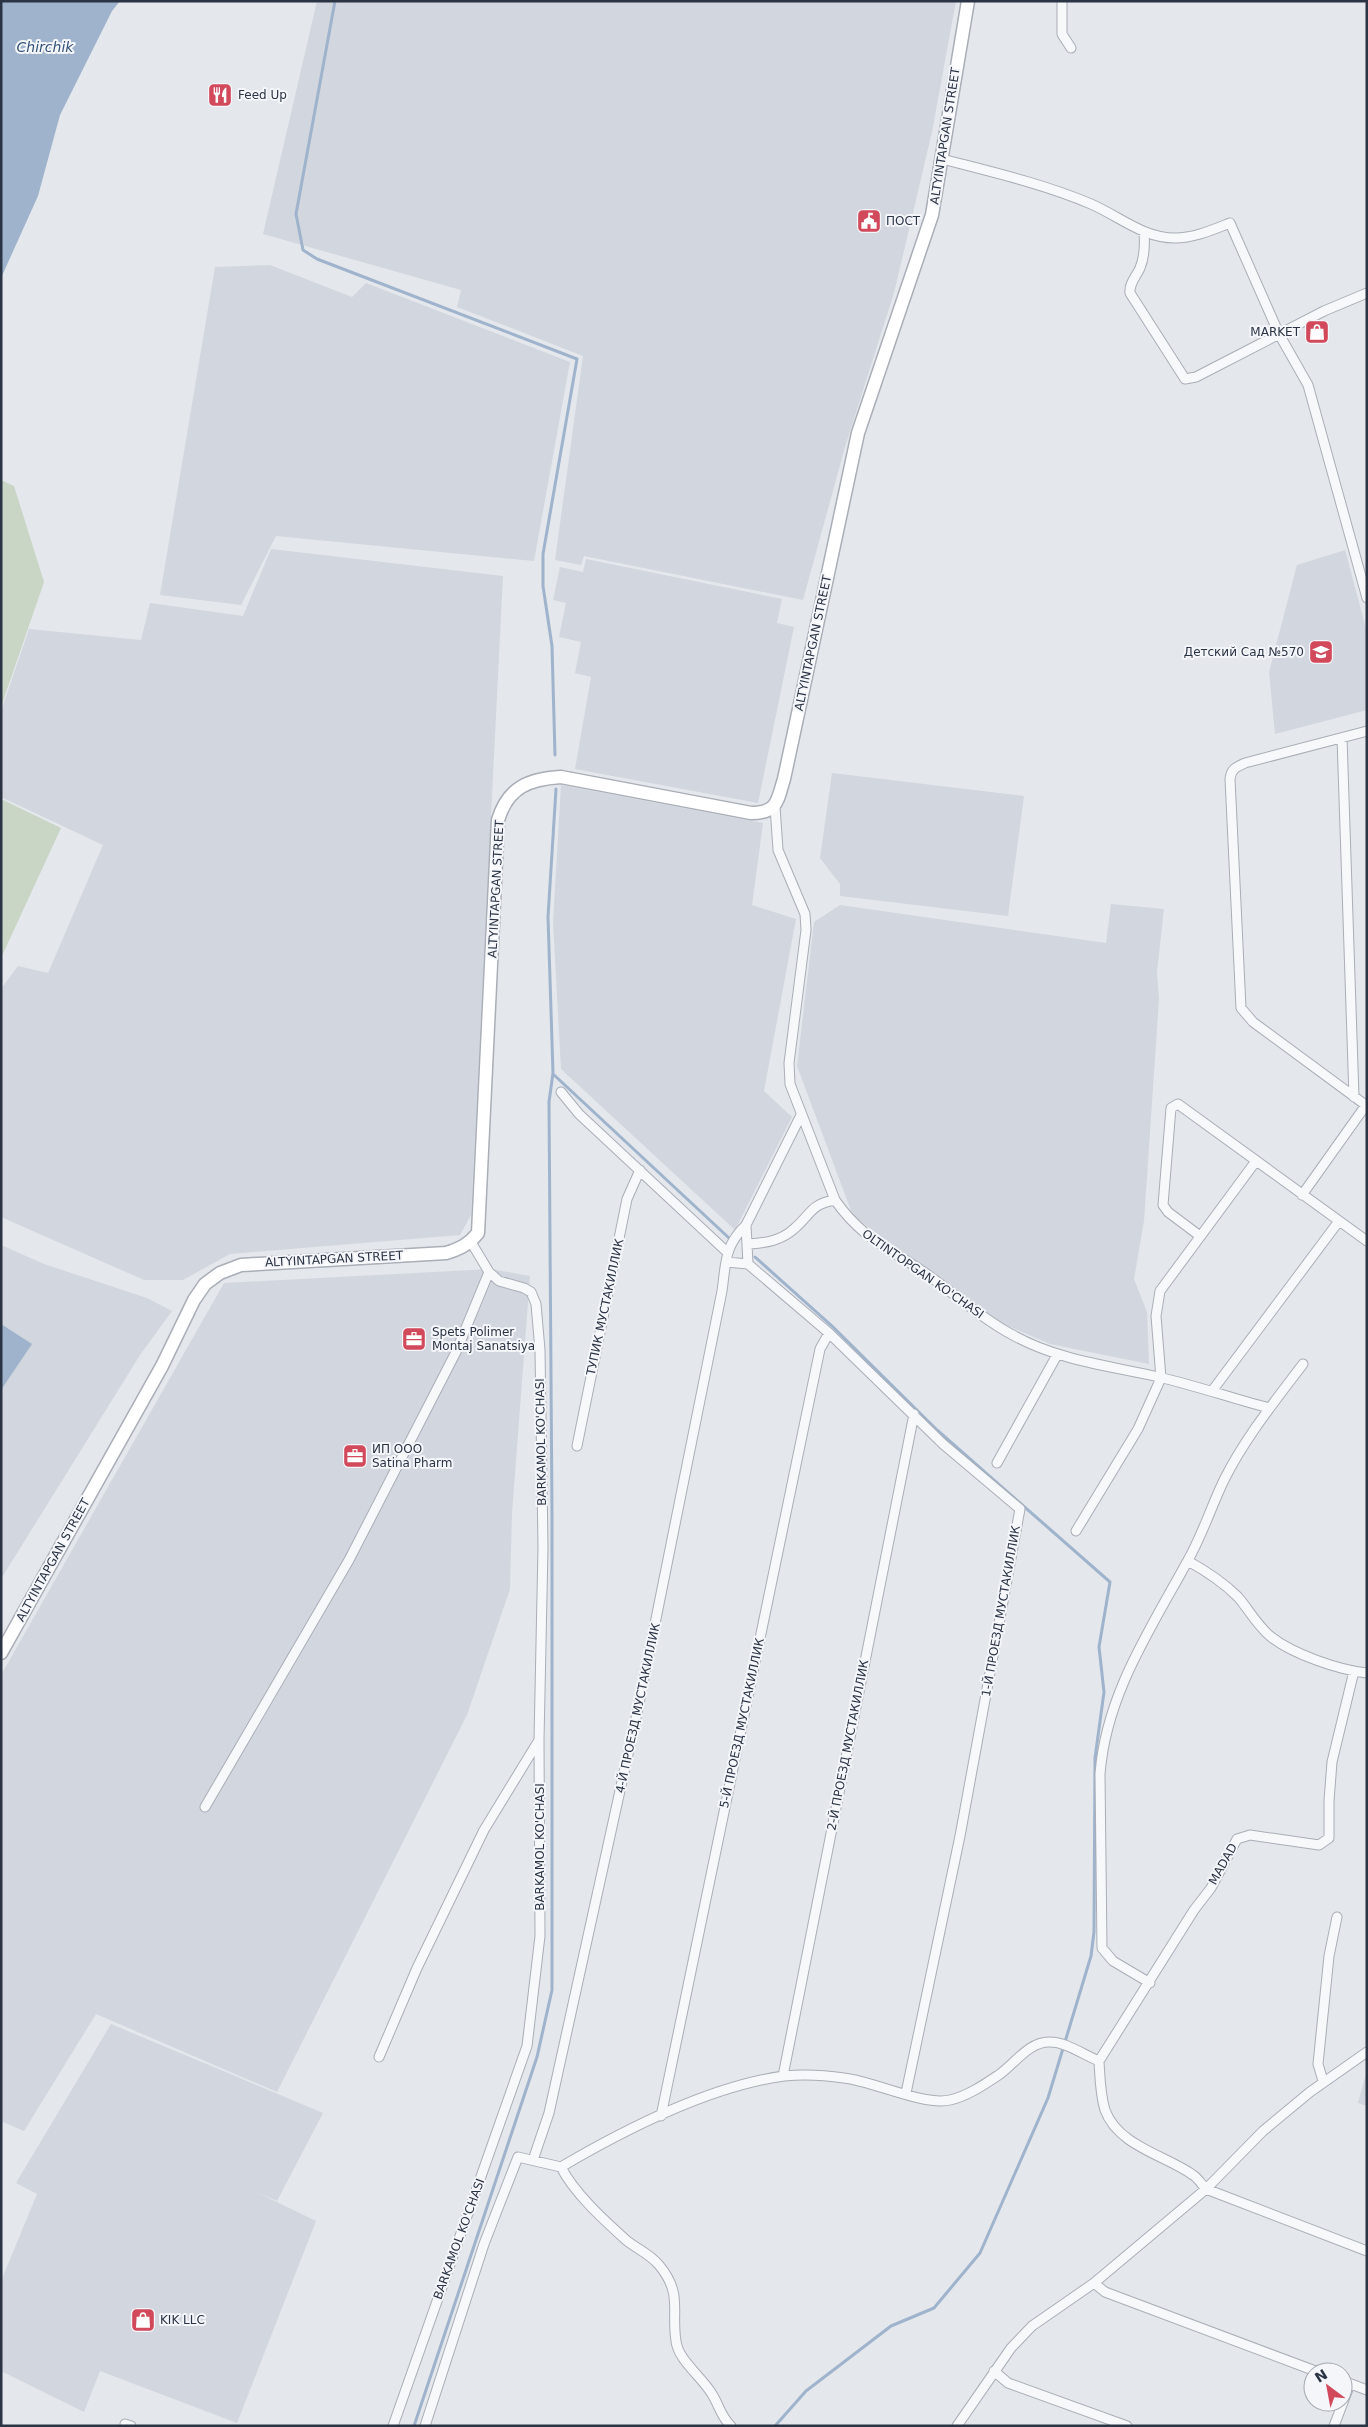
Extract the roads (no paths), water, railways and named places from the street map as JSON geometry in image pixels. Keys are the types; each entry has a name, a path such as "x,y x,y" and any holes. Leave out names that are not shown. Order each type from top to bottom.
{"street":[{"name":"ALTYINTAPGAN STREET","path":"1,1653 162,1366 194,1300 205,1284 220,1273 241,1265 446,1253 460,1249 471,1242 478,1233 480,1225 498,820 512,792 545,778 561,777 751,814 767,812 775,806 784,779 858,433 932,214 968,1"},
{"path":"1062,1 1062,34 1071,48"},
{"path":"942,159 992,172 1092,204 1144,232 1175,238 1194,236 1230,224 1279,334 1308,386 1363,570 1367,598"},
{"path":"1144,232 1145,250 1140,268 1129,288 1130,293 1185,379 1196,377 1279,334 1367,293"},
{"path":"1302,1195 1366,1105 1252,1022 1241,1008 1230,773 1235,767 1245,763 1367,731"},
{"path":"1342,738 1354,1097"},
{"name":"OLTINTOPGAN KO'CHASI","path":"775,806 778,850 805,914 806,930 789,1063 790,1084 835,1200 860,1231 928,1275 963,1303 1012,1335 1057,1355 1161,1378 1269,1408"},
{"path":"562,1092 579,1114 727,1252 734,1237 746,1225 801,1115"},
{"path":"1200,1236 1168,1212 1162,1204 1171,1108 1178,1104 1367,1241"},
{"path":"1076,1531 1138,1429 1161,1378 1156,1316 1160,1291 1256,1161"},
{"name":"ТУПИК МУСТАКИЛЛИК","path":"577,1446 627,1199 640,1170"},
{"path":"748,1244 772,1242 785,1236 816,1206 835,1200"},
{"path":"1212,1392 1339,1221"},
{"path":"726,1262 748,1264 746,1225"},
{"path":"206,1807 349,1560 456,1352 488,1272 471,1242"},
{"name":"4-Й ПРОЕЗД МУСТАКИЛЛИК","path":"533,2160 549,2113 583,1966 638,1709 727,1252"},
{"name":"1-Й ПРОЕЗД МУСТАКИЛЛИК","path":"748,1264 829,1334 943,1444 1020,1509 960,1836 906,2093"},
{"name":"BARKAMOL KO'CHASI","path":"393,2426 527,2046 540,1936 539,1740 543,1547 540,1350 536,1304 531,1292 524,1288 499,1281 488,1272"},
{"name":"5-Й ПРОЕЗД МУСТАКИЛЛИК","path":"661,2116 820,1349 829,1334"},
{"path":"997,1463 1057,1355"},
{"path":"1150,1983 1114,1961 1102,1948 1102,1749 1109,1719 1126,1675 1158,1612 1188,1561 1224,1480 1269,1408 1303,1364"},
{"name":"2-Й ПРОЕЗД МУСТАКИЛЛИК","path":"783,2076 914,1414"},
{"path":"1188,1561 1205,1571 1238,1598 1271,1637 1296,1651 1354,1672 1367,1673"},
{"name":"MADAD","path":"1099,2061 1150,1983 1194,1910 1211,1888 1236,1839 1250,1835 1319,1844 1329,1838 1332,1762 1354,1672"},
{"path":"380,2056 417,1968 484,1830 539,1740"},
{"path":"1323,2082 1318,2064 1329,1956 1337,1917"},
{"path":"425,2426 484,2244 518,2157 561,2167 592,2148 661,2116 723,2091 783,2076 809,2075 846,2078 931,2099 948,2100 965,2096 1001,2073 1032,2047 1041,2042 1063,2045 1099,2061 1101,2094 1106,2112 1113,2126 1126,2137 1194,2176 1206,2189 1367,2251"},
{"path":"957,2426 1011,2348 1032,2326 1094,2283 1206,2189 1263,2132 1323,2082 1367,2052"},
{"path":"561,2167 569,2182 621,2234 659,2265 672,2286 677,2308 676,2342 684,2356 712,2393 724,2419 731,2426"},
{"path":"1094,2283 1105,2292 1303,2366"},
{"path":"994,2371 1008,2383 1127,2426"},
{"path":"1353,2385 1367,2390"},
{"path":"1334,2426 1338,2412"}],"water":[{"name":"Chirchik","path":"1,1 120,1 112,11 60,115 38,196 1,278"},
{"path":"1,1324 32,1344 1,1390"}],"waterway":[{"path":"335,1 296,214 303,250 317,259 577,359 543,554 543,586 552,646 555,755"},
{"path":"414,2426 537,2057 552,1990 552,1513 549,1102 553,1073 548,917 556,789"},
{"path":"553,1074 729,1238"},
{"path":"755,1257 832,1326 937,1430 1110,1582 1099,1647 1104,1692 1095,1758 1094,1932 1091,1956 1048,2098 980,2253 934,2308 891,2326 806,2391 775,2426"}],"place":[{"name":"Feed Up","path":"220,95"},
{"name":"ПОСТ","path":"869,221"},
{"name":"MARKET","path":"1317,332"},
{"name":"Детский Сад №570","path":"1321,652"},
{"name":"Spets Polimer Montaj Sanatsiya","path":"414,1339"},
{"name":"ИП ООО Satina Pharm","path":"355,1456"},
{"name":"KIK LLC","path":"143,2320"}]}
